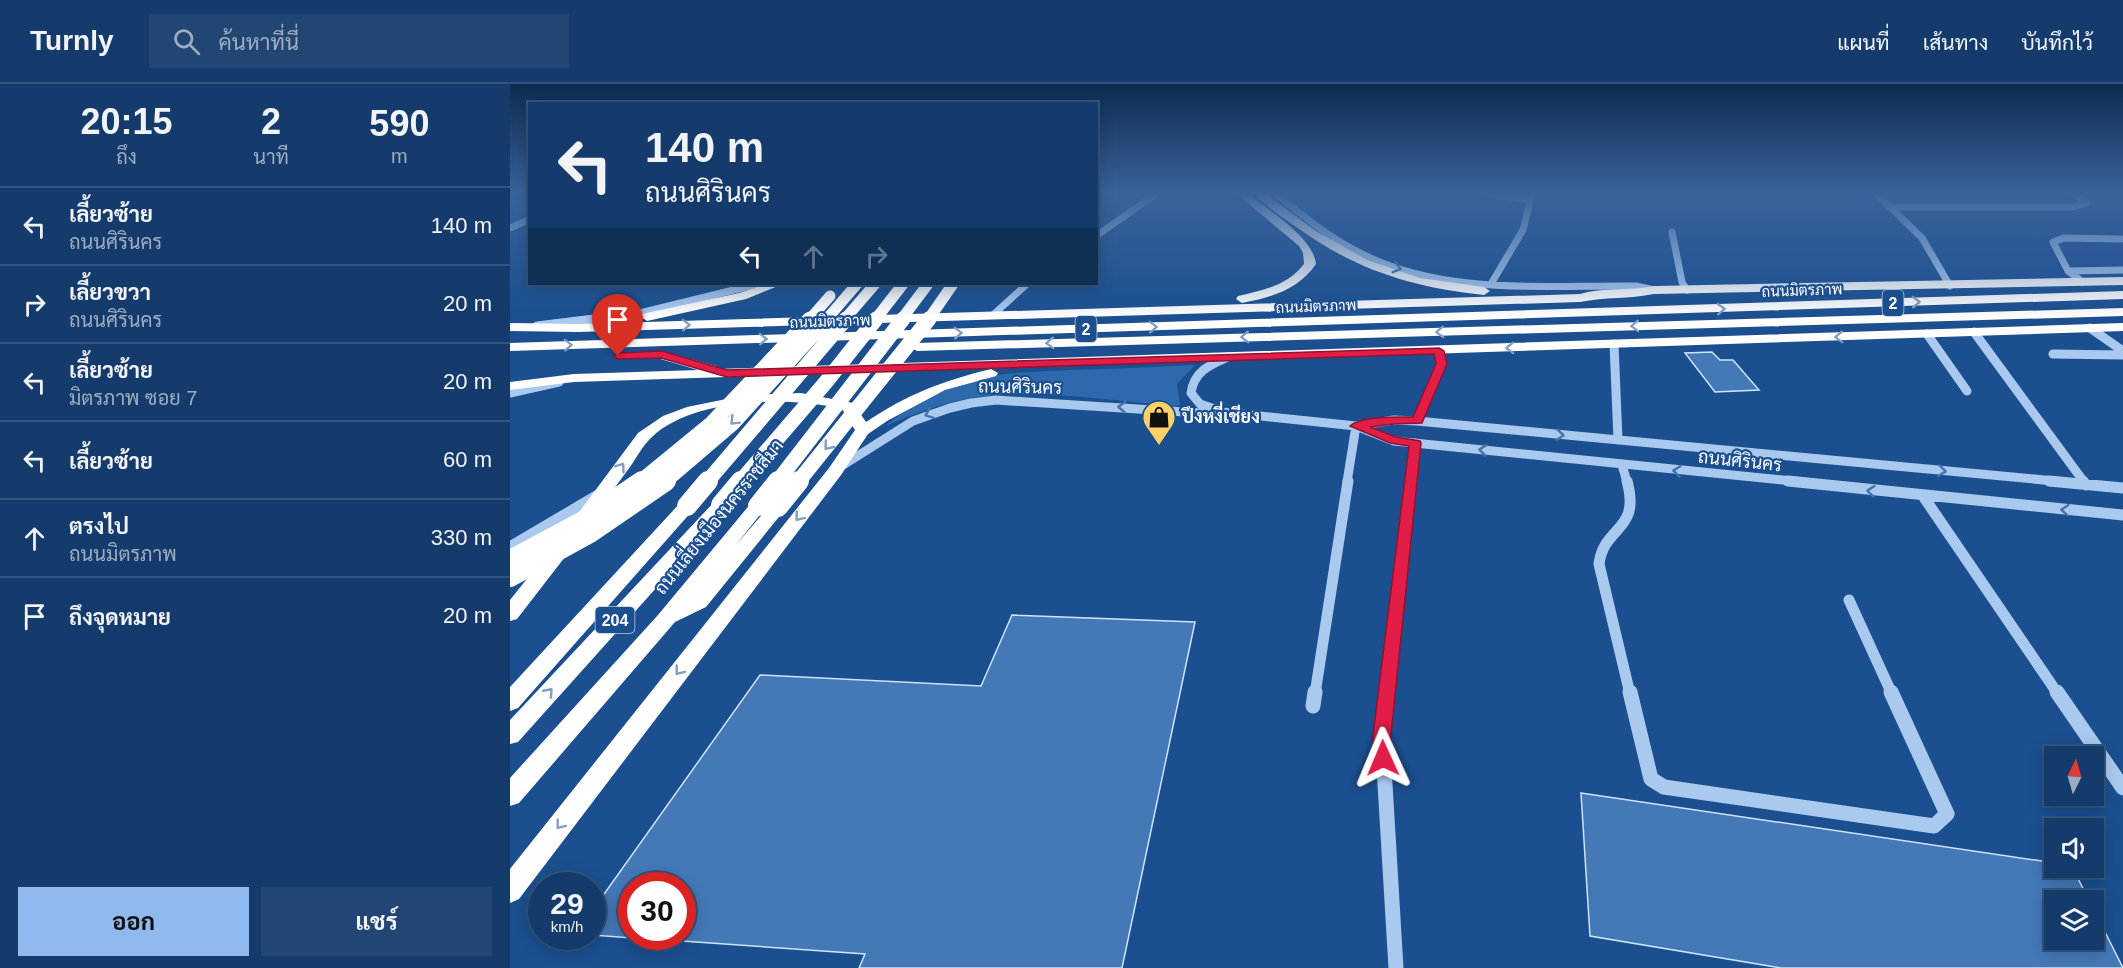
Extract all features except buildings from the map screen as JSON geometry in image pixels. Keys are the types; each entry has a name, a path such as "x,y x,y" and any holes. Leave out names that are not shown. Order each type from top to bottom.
{"highway":[{"path":"1178,309 1273,292 1292,284 1303,275 1310,264 1303,244 1292,235"},
{"path":"1314,235 1337,252 1387,274 1426,284 1467,290 1600,294 1654,290 2123,281"},
{"path":"565,327 647,317 742,296 774,285"},
{"path":"510,560 591,516 652,474 694,440 742,394 841,285"},
{"path":"510,577 554,555 611,521 672,477 713,442 762,393 856,285"},
{"path":"510,702 687,506 874,285"},
{"name":"ถนนเลี่ยงเมืองนครราชสีมา","path":"510,735 721,505 826,382 902,285"},
{"name":"ถนนเลี่ยงเมืองนครราชสีมา","path":"510,795 664,620 758,506 856,382 927,285"},
{"path":"664,620 699,602 917,336 952,285"},
{"path":"510,327 1580,298 1600,294"},
{"name":"ถนนมิตรภาพ","path":"510,347 2123,295"},
{"path":"1228,308 1297,323"},
{"name":"ถนนมิตรภาพ","path":"510,359 2123,312"},
{"path":"510,386 568,379 2123,327"},
{"path":"662,355 727,374"},
{"path":"510,890 835,471 862,432 912,400 940,387 969,377 1027,363"},
{"path":"510,378 568,379"},
{"path":"510,614 647,432 675,416 731,402 766,398 832,400 849,406 862,432"}],"street":[{"path":"1330,235 1360,253 1383,263 1449,280 1491,284 1636,286 1654,290"},
{"path":"1491,284 1519,235"},
{"path":"1673,235 1682,282 1687,290"},
{"path":"1919,235 1950,286"},
{"path":"2083,282 2068,271 2052,244 2056,239 2121,239"},
{"path":"2068,271 2123,270"},
{"path":"530,327 644,312 755,285"},
{"path":"994,314 1026,285"},
{"path":"2090,328 2123,351"},
{"path":"1974,332 2086,485"},
{"path":"1927,334 1967,391"},
{"path":"1614,345 1618,440"},
{"path":"1418,421 1442,364 1439,351"},
{"path":"2053,354 2123,355"},
{"name":"ถนนศิรินคร","path":"1222,412 1200,404 1191,393 1191,382 1199,371 1228,357"},
{"path":"510,393 568,379"},
{"name":"ถนนศิรินคร","path":"835,471 892,430 932,412 967,403 996,400 1200,413 1222,412 1356,426 1394,420 1418,421 2123,488"},
{"path":"1313,706 1356,426"},
{"name":"ถนนศิรินคร","path":"1356,426 1394,441 2118,515"},
{"path":"1396,968 1382,735 1415,443"},
{"path":"1622,465 1630,512 1604,544 1599,554 1599,564 1651,779 1656,783 1664,787 1934,826 1942,821 1947,814 1849,600"},
{"path":"510,547 573,512 603,492"},
{"path":"1923,496 2123,788"},
{"path":"2118,515 2123,523"}],"shaded area":[{"path":"1195,365 1177,384 1180,405 1050,395 1000,395 952,402 885,426 936,394 982,378 1033,372"}],"place":[{"name":"ปึงหงี่เชียง","path":"1159,446"}],"route":[{"path":"618,356 662,355 727,374 1439,351 1442,364 1418,421 1394,420 1356,426 1394,441 1415,443 1382,735 1383,758"}]}
